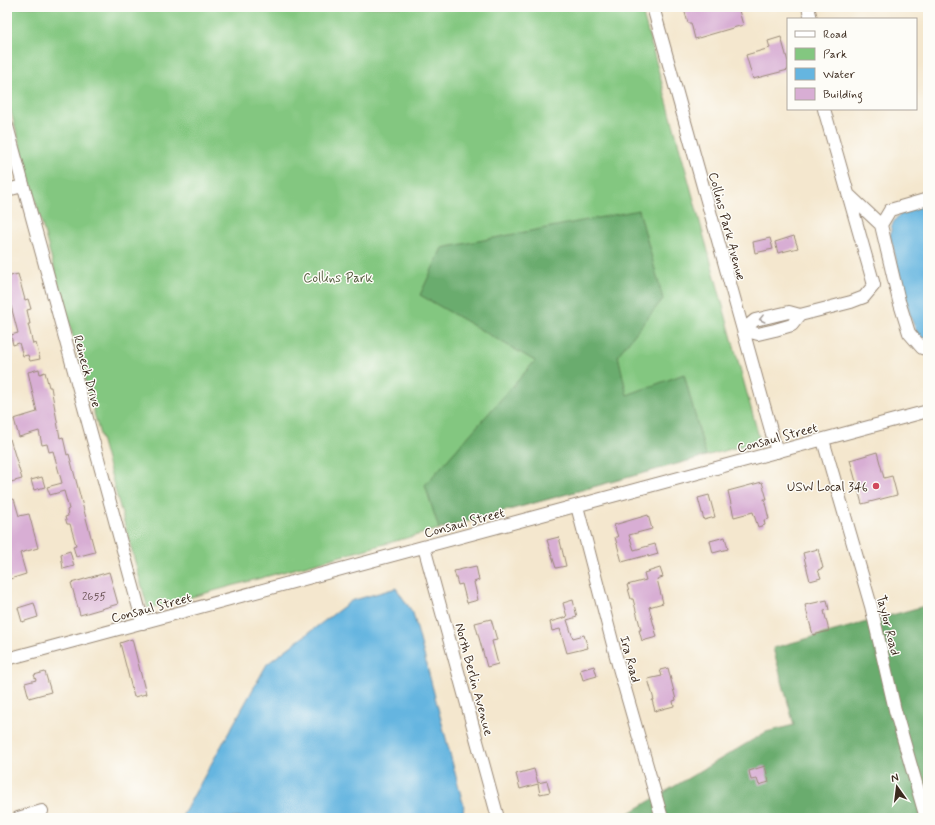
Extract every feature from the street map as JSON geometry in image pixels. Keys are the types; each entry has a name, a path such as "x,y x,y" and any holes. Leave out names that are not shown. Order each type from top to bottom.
{"street":[{"name":"Collins Park Avenue","path":"653,7 777,452"},
{"path":"808,7 812,18"},
{"path":"743,330 755,320 789,312 800,315 864,297 874,285 824,110"},
{"name":"Reineck Drive","path":"7,126 143,623"},
{"path":"7,190 23,186"},
{"path":"848,193 881,225 899,301 909,333 922,348 928,349"},
{"path":"881,225 890,210 928,199"},
{"name":"Consaul Street","path":"7,659 777,452 823,440 895,426 928,411"},
{"name":"Taylor Road","path":"823,440 853,523 870,606 895,710 926,818"},
{"name":"Ira Road","path":"577,506 619,668 662,818"},
{"name":"North Berlin Avenue","path":"424,547 498,818"},
{"path":"18,818 42,811"}],"green space":[{"name":"Collins Park","path":"7,7 641,7 760,441 148,609 7,97"},
{"path":"639,210 663,299 618,355 627,395 684,374 706,456 439,529 425,485 535,361 420,295 442,248"},
{"path":"928,605 928,818 621,818 766,732 794,725 773,648"}],"water":[{"path":"928,203 928,340 918,335 911,319 890,236 892,224 899,215 913,207"},
{"path":"396,588 413,613 464,807 462,818 181,818 267,664 351,601"}],"building":[{"path":"691,7 738,7 743,25 695,39 691,23 688,23 684,9"},
{"path":"781,37 787,58 787,70 753,79 746,55 770,48 768,41"},
{"path":"794,236 798,248 778,253 775,242"},
{"path":"770,238 773,249 755,253 753,242"},
{"path":"18,274 25,300 28,299 31,309 27,310 30,324 28,324 33,344 36,343 40,359 30,361 28,355 23,356 19,343 13,345 11,335 18,333 11,306 7,307 7,277"},
{"path":"39,369 40,374 45,372 49,387 51,387 60,438 63,437 67,455 69,454 95,552 76,557 73,546 76,545 70,524 67,524 65,517 68,516 67,510 69,509 64,491 50,495 47,487 62,483 53,451 49,452 47,444 42,445 39,431 19,437 14,419 37,412 28,372"},
{"path":"7,439 10,439 22,479 11,482 7,467"},
{"name":"USW Local 346","path":"877,452 884,478 892,476 897,495 862,504 850,460"},
{"path":"42,477 45,487 34,490 31,480"},
{"path":"762,482 767,499 764,499 769,519 764,520 765,525 758,527 753,512 734,517 728,491"},
{"path":"709,495 715,517 704,520 698,498"},
{"path":"14,499 19,516 29,514 38,548 20,553 26,574 7,580 7,501"},
{"path":"648,515 652,529 629,535 634,550 655,544 658,554 622,562 615,537 618,537 614,525"},
{"path":"559,537 566,566 556,568 547,540"},
{"path":"725,537 728,549 713,553 710,541"},
{"path":"818,549 823,568 818,570 821,578 810,581 803,553"},
{"path":"70,551 74,566 63,569 61,554"},
{"path":"476,566 479,580 474,582 478,600 467,603 462,584 458,585 454,571"},
{"path":"660,568 663,577 657,579 663,603 649,607 657,637 642,641 639,630 641,630 633,599 631,599 627,585 646,580 644,573"},
{"path":"109,572 118,604 80,615 71,583"},
{"path":"573,600 577,617 567,620 573,638 584,635 588,648 567,653 560,629 552,631 550,622 567,617 563,603"},
{"path":"827,600 829,610 824,611 829,631 813,635 805,605"},
{"path":"34,603 38,617 22,622 18,608"},
{"path":"491,619 497,640 492,641 498,664 487,667 475,623"},
{"path":"132,639 146,694 134,697 120,643"},
{"path":"594,666 597,676 583,680 580,670"},
{"path":"668,668 676,700 673,701 674,706 655,711 652,700 654,700 648,679 662,676 660,670"},
{"path":"45,672 51,692 29,698 25,683 36,680 34,675"},
{"path":"765,766 769,782 759,785 757,779 751,780 749,771"},
{"path":"534,769 538,783 547,781 550,792 540,794 538,784 520,789 516,774"}],"place":[{"name":"USW Local 346","path":"876,486"}]}
